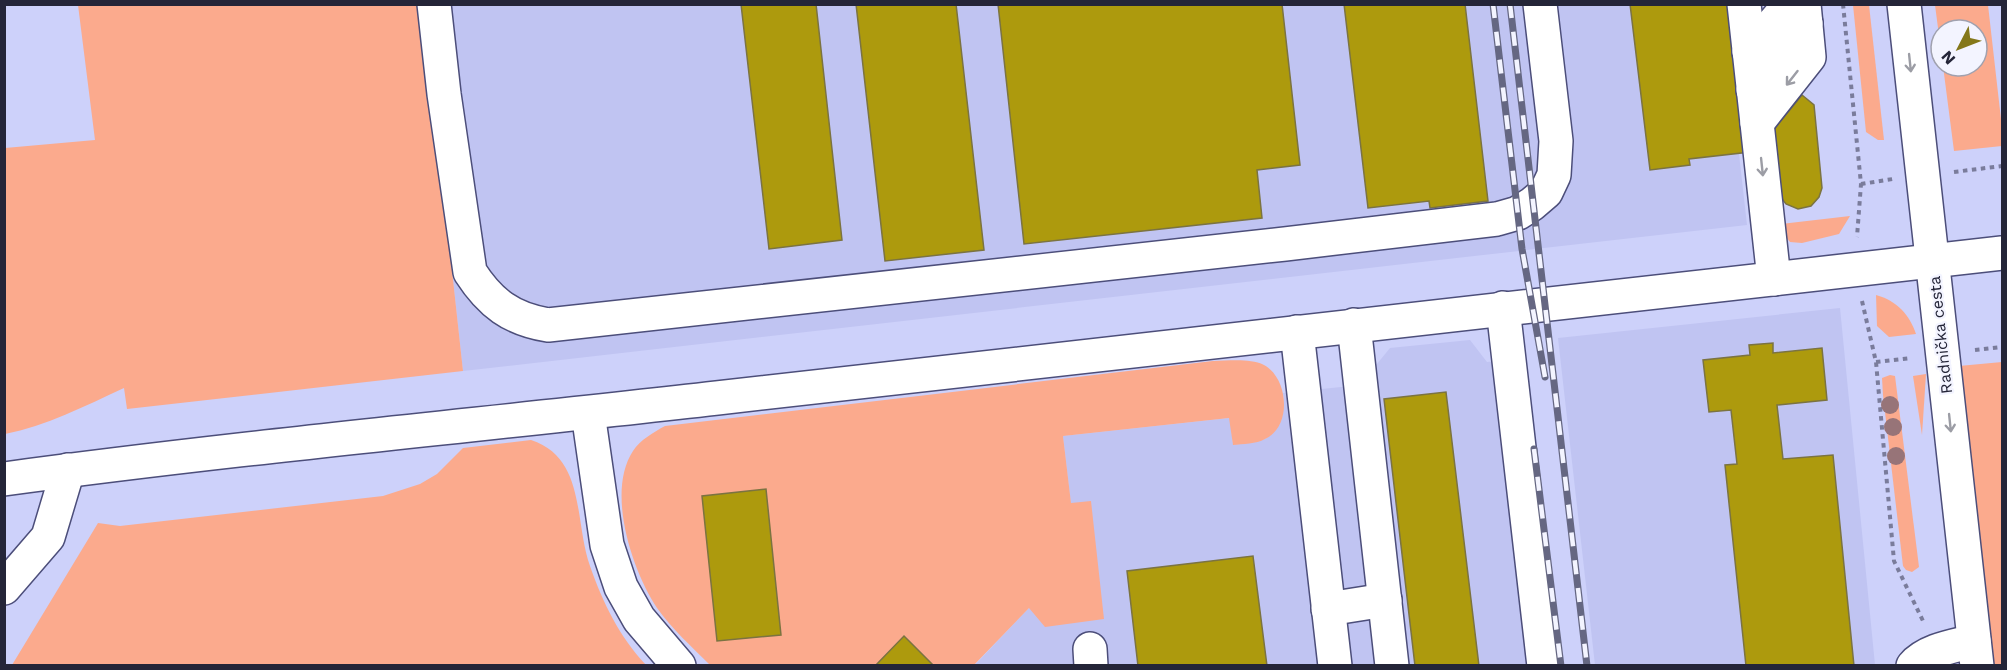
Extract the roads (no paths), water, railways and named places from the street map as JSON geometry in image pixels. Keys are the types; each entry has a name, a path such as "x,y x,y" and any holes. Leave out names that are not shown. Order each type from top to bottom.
{"street":[{"path":"434,4 444,94 470,272 495,303 513,315 548,325 1297,243 1497,219 1518,213 1546,192 1554,175 1556,141 1540,4"},
{"name":"Radnička cesta","path":"1904,4 1975,653"},
{"path":"1748,9 1749,52 1774,279"},
{"path":"1749,52 1800,11"},
{"path":"1753,90 1800,11"},
{"path":"1757,123 1809,57 1800,11"},
{"path":"4,479 2002,253"},
{"path":"1503,308 1544,666"},
{"path":"1354,325 1392,666"},
{"path":"1297,332 1335,666"},
{"path":"588,413 608,545 621,587 639,619 678,666"},
{"path":"4,588 48,537 68,470"},
{"path":"1328,609 1385,600"},
{"path":"1913,666 1918,659 1928,655 1975,653"}],"railway":[{"path":"1493,4 1522,249 1545,377"},
{"path":"1510,4 1587,666"},
{"path":"1534,449 1561,666"}]}
